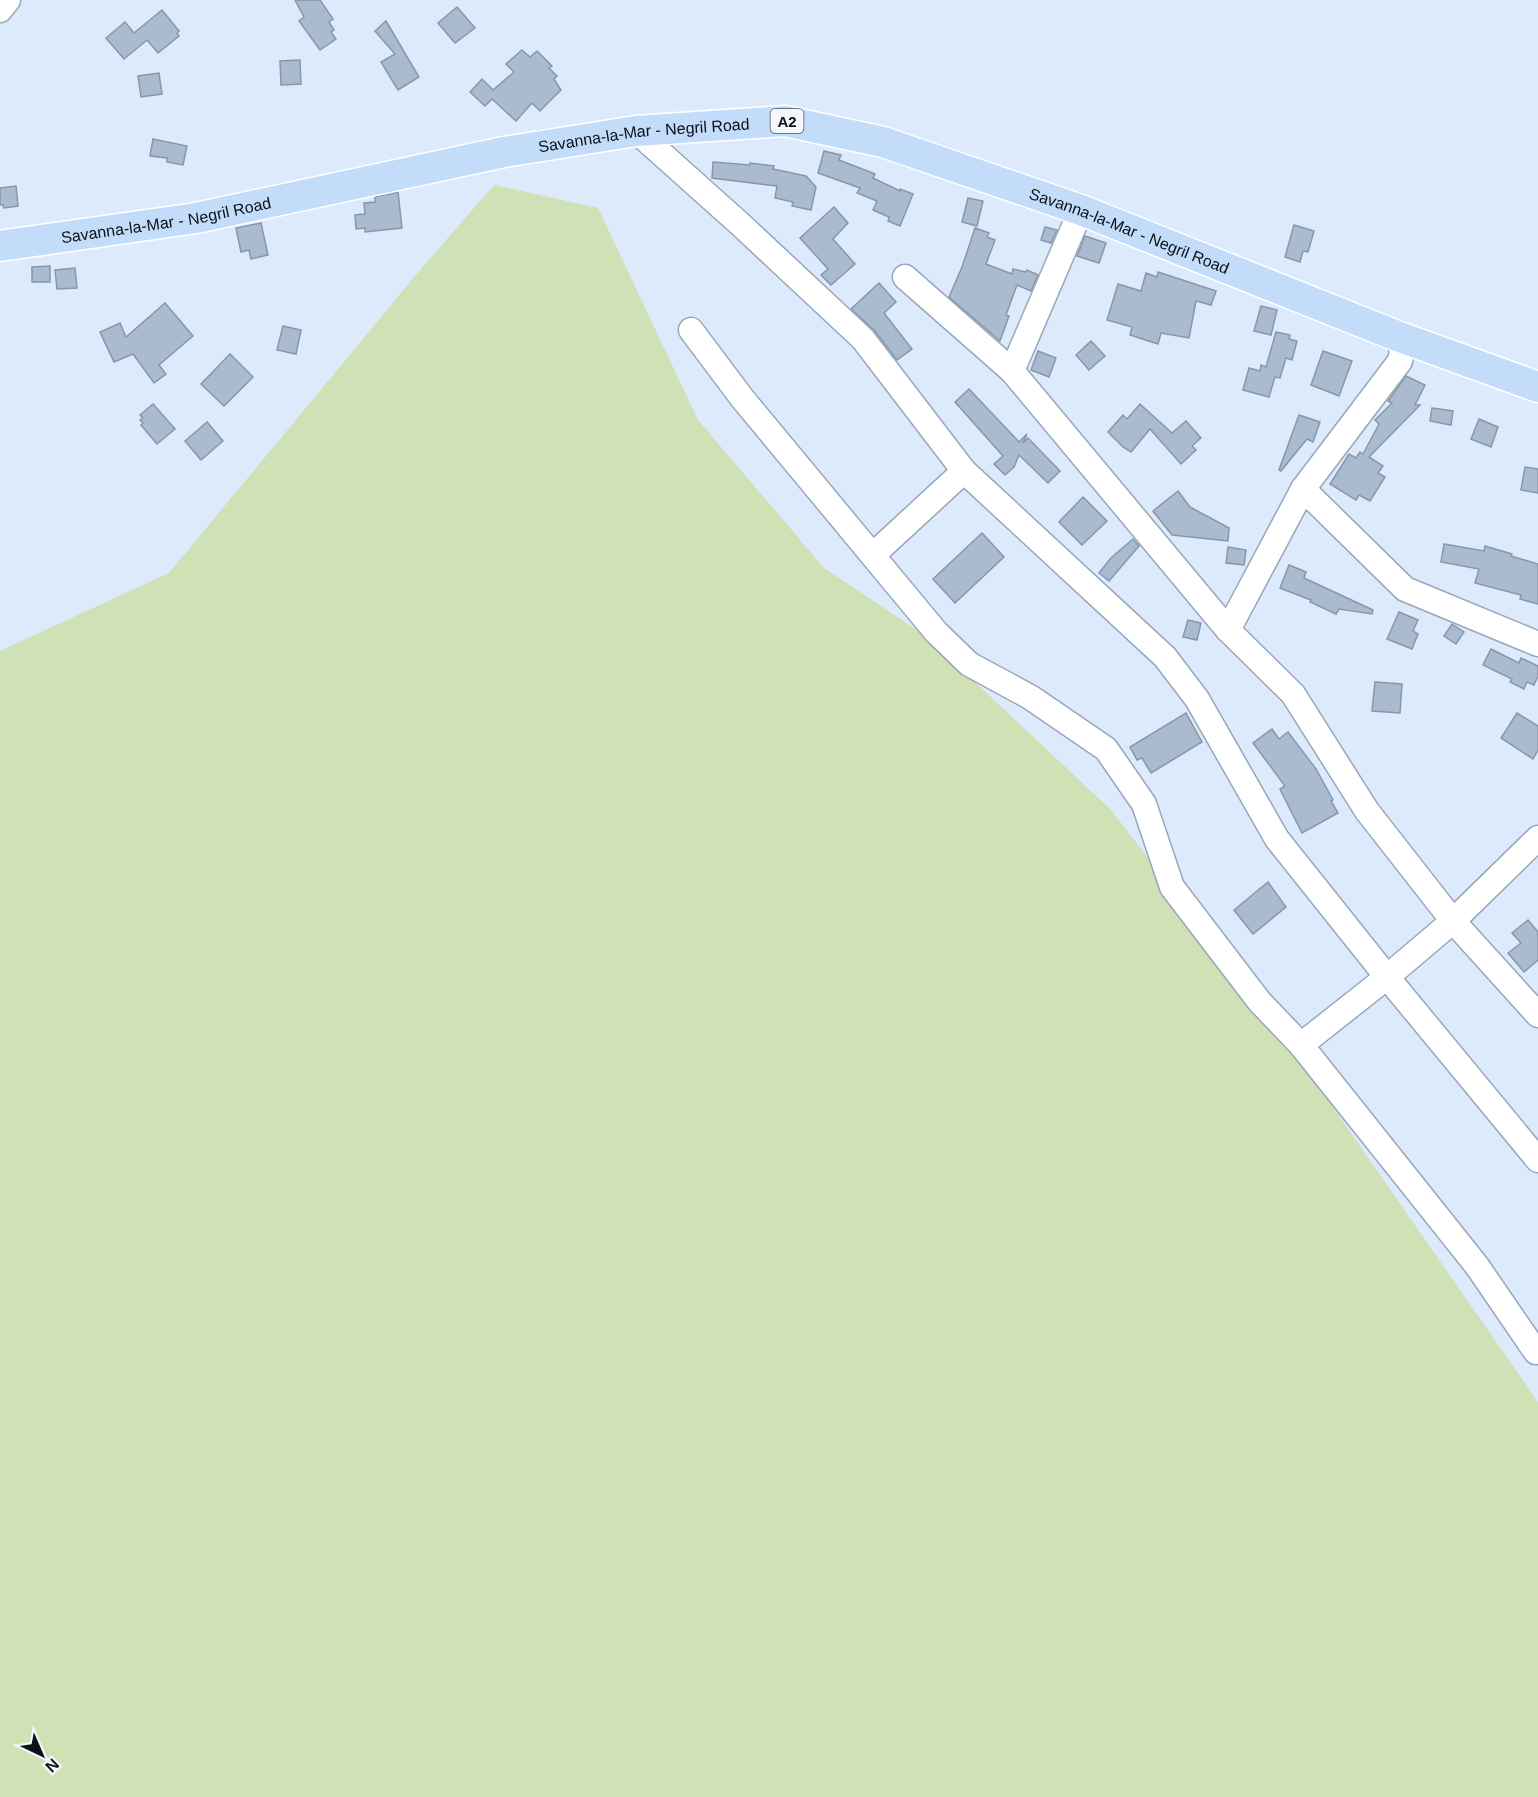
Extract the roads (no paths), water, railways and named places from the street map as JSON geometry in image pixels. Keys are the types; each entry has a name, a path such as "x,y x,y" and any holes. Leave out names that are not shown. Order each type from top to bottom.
{"main road":[{"name":"Savanna-la-Mar - Negril Road","path":"0,246 196,218 504,152 636,131 785,121 883,142 1081,210 1396,336 1538,387"}],"street":[{"path":"0,10 8,0"},
{"path":"636,131 863,339 964,471 1165,657 1197,699 1277,839 1538,1160"},
{"path":"1012,371 1081,210"},
{"path":"905,278 1012,371 1228,630 1293,694 1367,811 1453,921 1538,1015"},
{"path":"691,330 742,398 936,632 969,663 1030,697 1106,748 1144,804 1172,887 1259,1001 1301,1045 1477,1266 1536,1352"},
{"path":"1228,630 1303,489 1400,361 1402,351 1396,336"},
{"path":"873,555 964,471"},
{"path":"1303,489 1405,589 1538,644"},
{"path":"1301,1045 1453,921 1538,838"}]}
